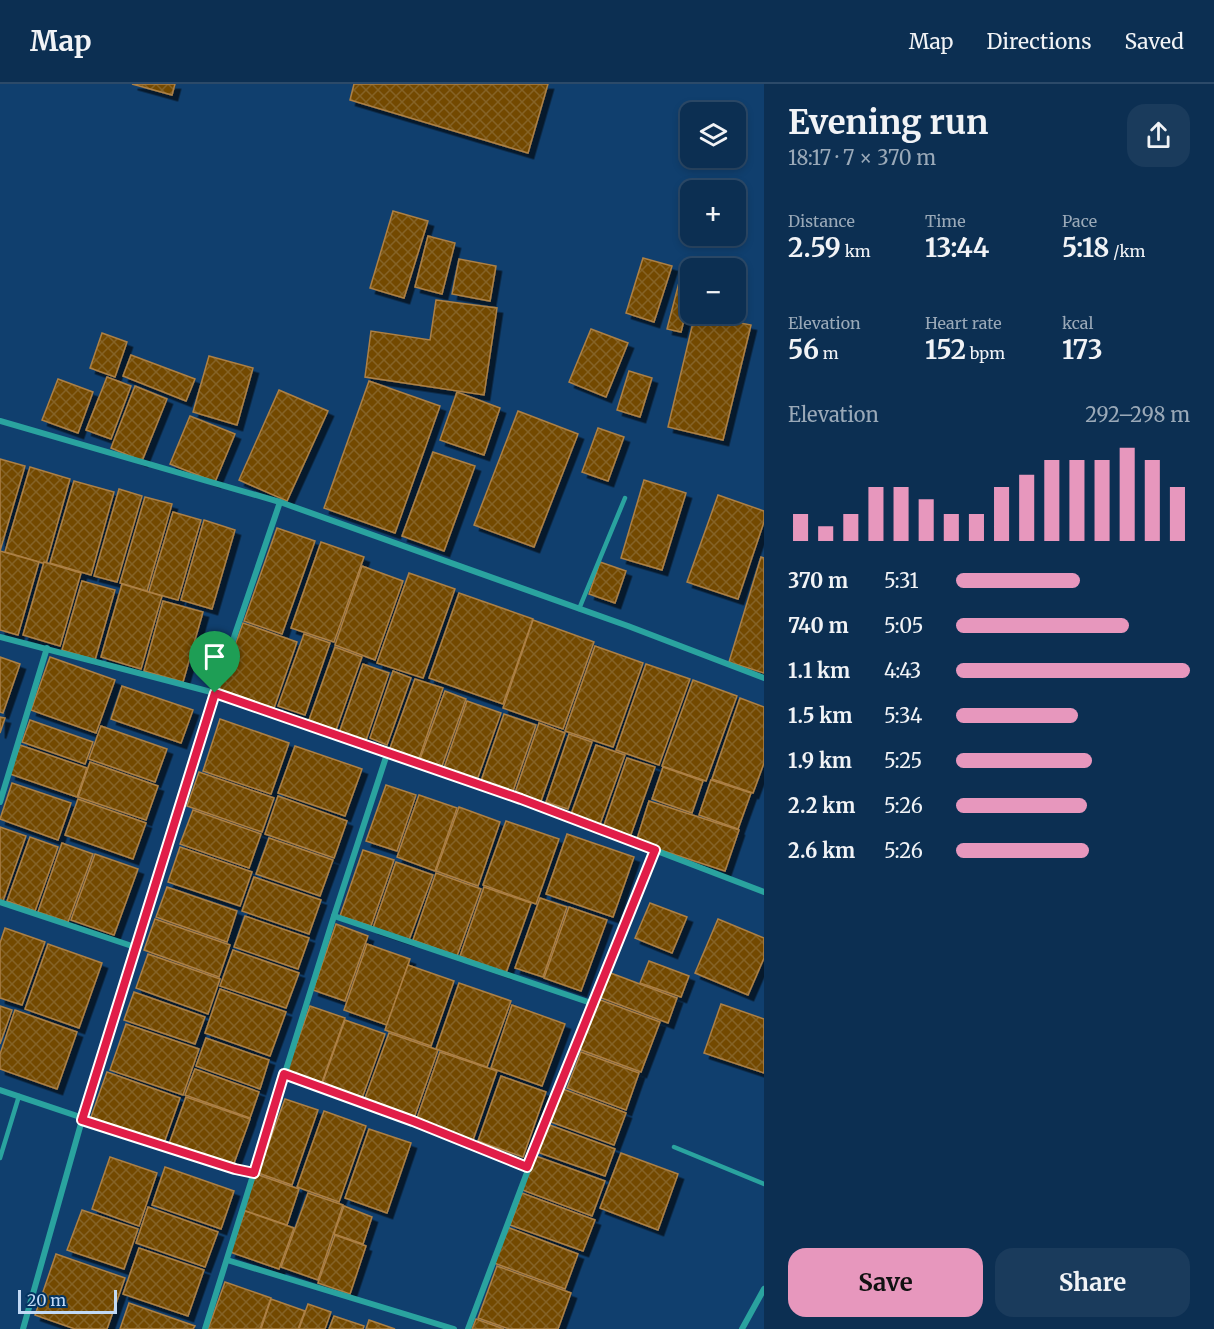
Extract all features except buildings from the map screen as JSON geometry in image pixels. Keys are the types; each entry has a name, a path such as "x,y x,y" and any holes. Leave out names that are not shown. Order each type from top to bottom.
{"street":[{"path":"0,421 280,502 764,678"},
{"path":"23,1329 82,1120 138,948 215,693 280,502"},
{"path":"0,637 215,693 388,751 764,892"},
{"path":"0,802 48,648"},
{"path":"205,1329 388,751"},
{"path":"468,1329 527,1167 655,850"},
{"path":"0,902 138,948"},
{"path":"334,916 591,1004"},
{"path":"284,1074 413,1121 527,1167"},
{"path":"0,1090 82,1120 254,1173"},
{"path":"227,1260 454,1329"},
{"path":"742,1329 764,1289"}],"lane":[{"path":"579,609 625,498"},
{"path":"0,1158 19,1096"},
{"path":"674,1148 764,1184"}],"route":[{"path":"215,693 388,751 655,850 527,1167 413,1121 284,1074 254,1173 199,1158 82,1120 138,948 215,693"}]}
